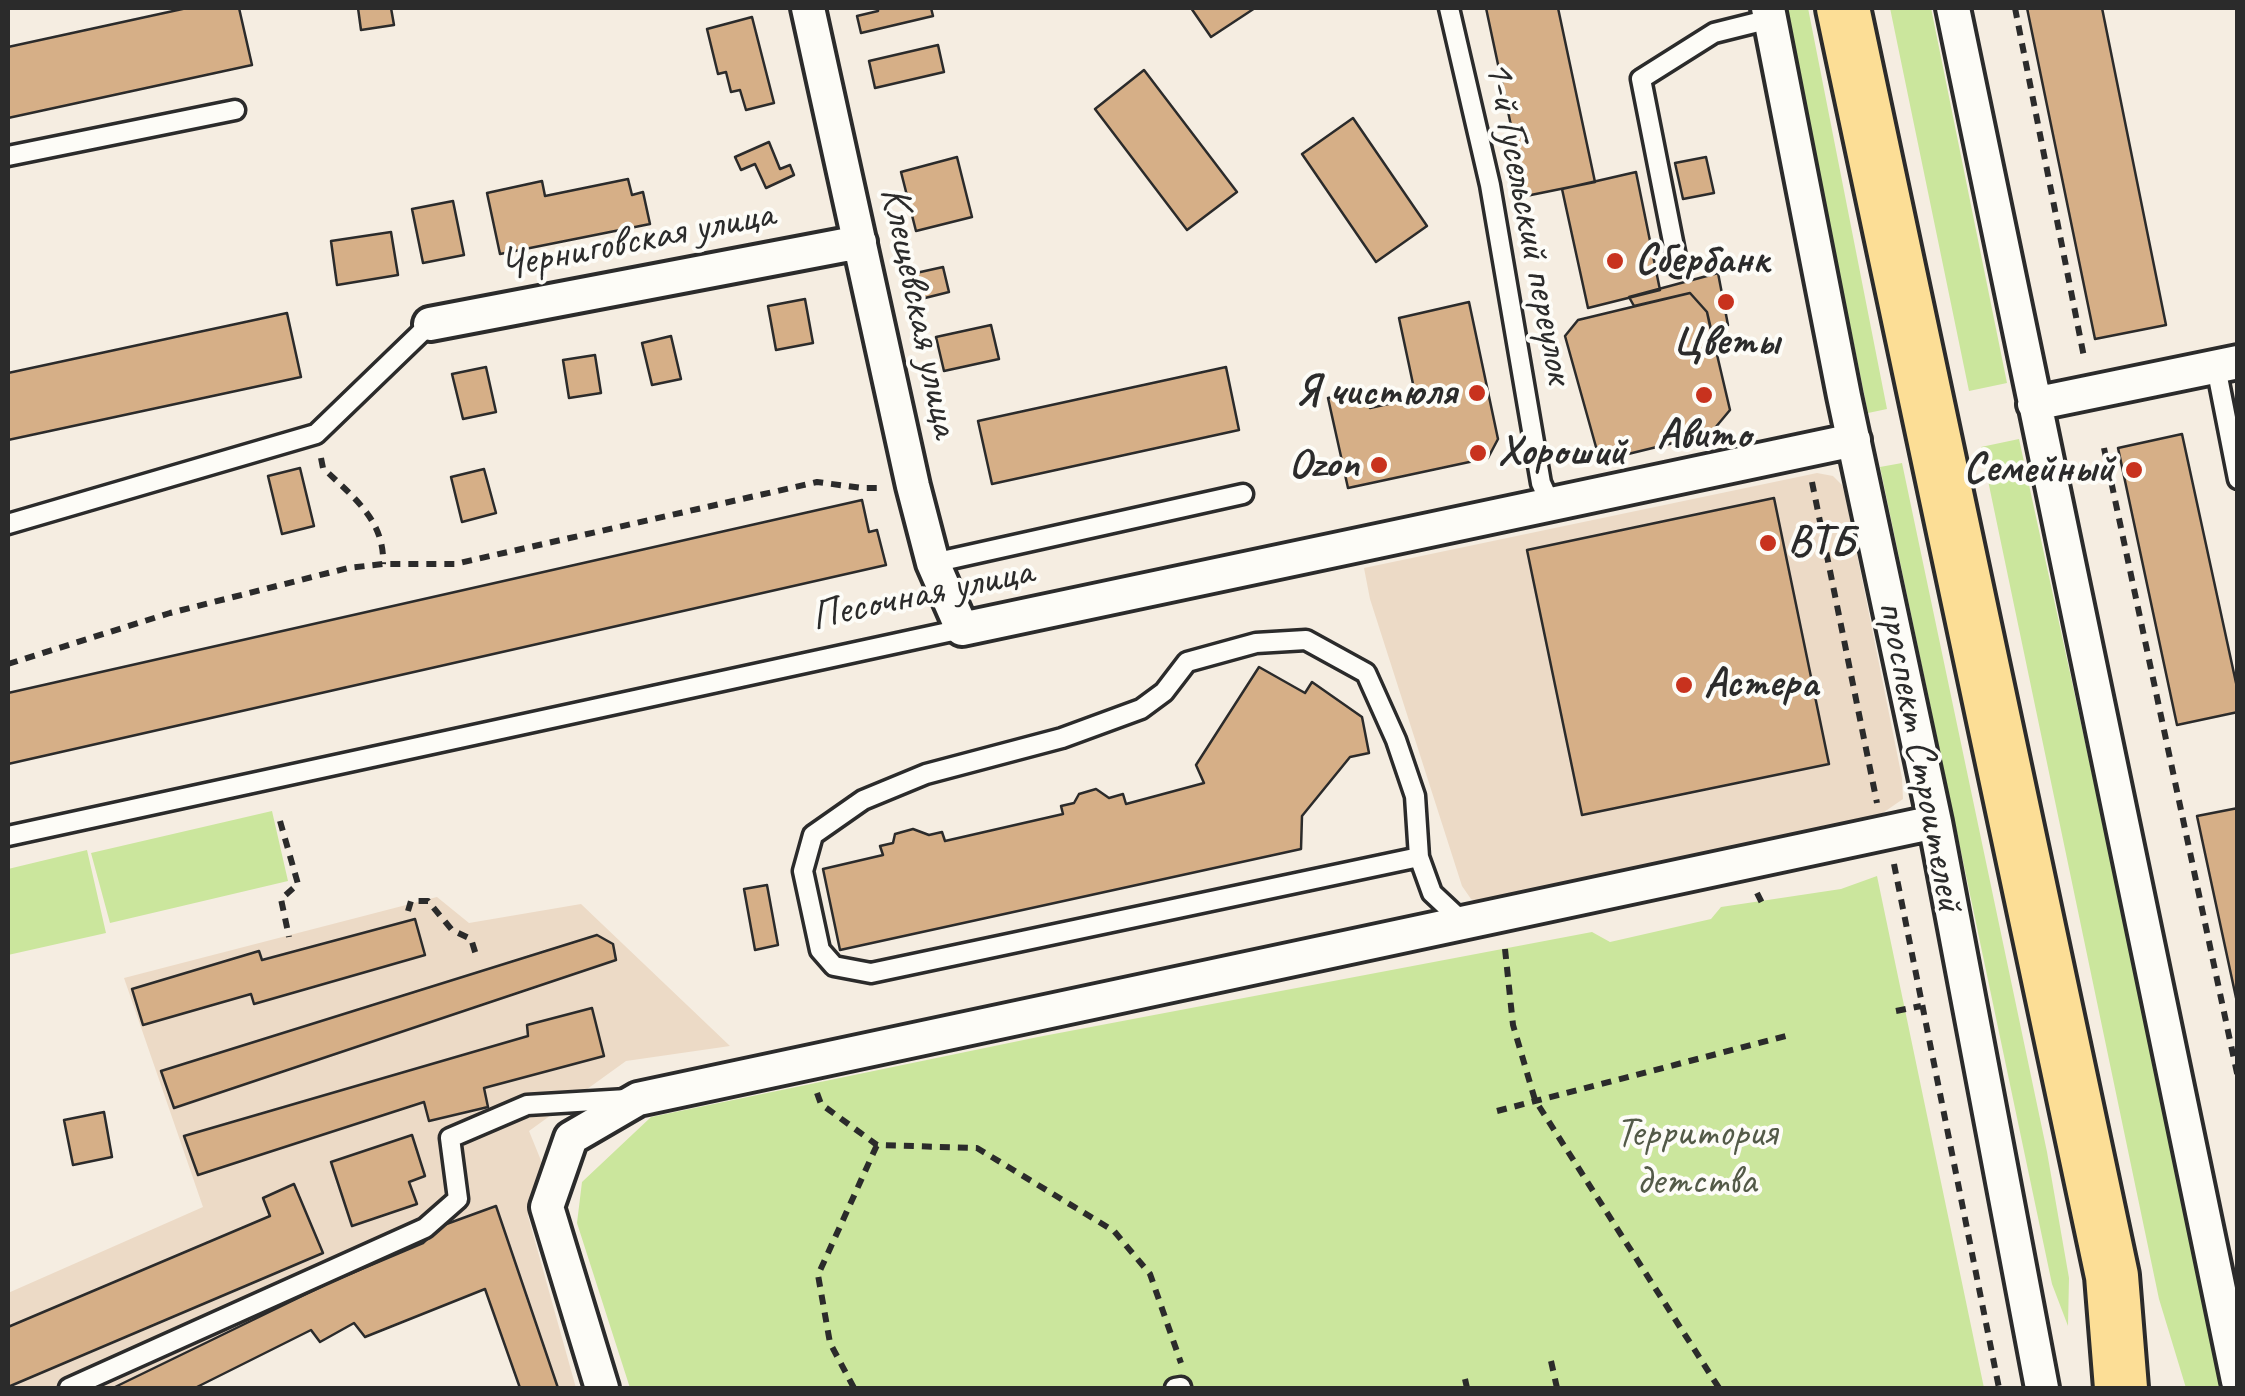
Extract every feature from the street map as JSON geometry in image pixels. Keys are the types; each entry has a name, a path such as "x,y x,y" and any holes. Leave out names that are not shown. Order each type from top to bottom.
{"main road":[{"name":"проспект Строителей","path":"1843,8 2112,1276 2121,1388"},
{"name":"проспект Строителей","path":"2112,1276 2156,1388"}],"street":[{"name":"Клещевская улица","path":"808,8 913,486 933,563 962,630"},
{"path":"1953,8 2238,1381"},
{"name":"проспект Строителей","path":"1769,14 1935,822 2042,1388"},
{"name":"Черниговская улица","path":"430,324 860,242"},
{"path":"2034,404 2226,364"},
{"name":"Песочная улица","path":"962,630 1854,440"},
{"path":"602,1388 547,1207 571,1138 638,1098 1935,822"}],"lane":[{"name":"1-й Гусельский переулок","path":"1449,8 1490,186 1542,483 1552,507"},
{"path":"1678,267 1641,79 1714,34 1769,14"},
{"path":"8,156 235,110"},
{"path":"8,524 316,434 430,324"},
{"path":"2226,364 2238,479"},
{"path":"933,563 1243,494"},
{"name":"Песочная улица","path":"8,836 962,630"},
{"path":"1419,858 872,973 834,966 820,950 804,871 813,835 864,800 926,774 1062,738 1141,710 1164,692 1187,662 1256,643 1306,640 1366,673 1396,740 1415,796 1419,858 1432,892 1464,924"},
{"path":"69,1388 426,1228 458,1200 450,1138 527,1105 638,1098"}],"path":[{"path":"2006,8 2016,9 2084,357"},
{"path":"316,434 323,468 376,522 384,544 383,564"},
{"path":"2104,448 2238,1078"},
{"path":"1810,470 1878,804"},
{"path":"8,664 170,613 348,568 456,564 816,482 862,488 913,486"},
{"path":"280,821 298,884 281,900 289,936"},
{"path":"1892,858 1999,1388"},
{"path":"408,912 411,902 428,901 452,930 471,939 477,958"},
{"path":"1504,950 1513,1025 1535,1100 1720,1388"},
{"path":"1896,1011 1921,1006"},
{"path":"1498,1110 1786,1036"},
{"path":"812,1082 821,1104 877,1145 977,1148 1114,1231 1150,1274 1183,1368"},
{"path":"854,1388 830,1343 818,1275 877,1145"},
{"path":"1551,1361 1557,1388"},
{"path":"1465,1379 1467,1388"}],"shaded area":[{"path":"1817,473 1833,476 1845,494 1903,799 1861,828 1487,905 1471,899 1462,886 1370,599 1364,568"},
{"path":"437,897 469,923 581,904 730,1046 626,1061 529,1131 542,1163 528,1216 576,1388 520,1388 484,1289 365,1337 354,1323 320,1342 311,1330 195,1388 8,1388 8,1293 203,1207 124,978"}],"green space":[{"path":"1785,8 1808,8 1887,409 1868,413"},
{"path":"1890,8 1931,8 2007,383 1969,391"},
{"path":"2019,439 2226,1388 2186,1388 2159,1299 1981,447"},
{"path":"1902,463 2047,1152 2069,1278 2068,1326 2052,1284 1880,467"},
{"path":"272,811 288,881 110,923 91,853"},
{"path":"87,850 106,933 8,955 8,869"},
{"name":"Территория детства","path":"1877,876 1984,1388 630,1388 577,1223 582,1182 651,1117 1038,1037 1592,932 1610,942 1711,919 1721,907 1841,889"}],"building":[{"path":"187,8 239,8 252,65 8,118 8,47"},
{"path":"358,8 391,8 394,25 361,30"},
{"path":"878,8 931,8 933,16 861,33 857,16"},
{"path":"1191,8 1255,8 1211,37"},
{"path":"1486,8 1558,8 1595,182 1526,196"},
{"path":"2027,8 2102,8 2166,325 2095,339"},
{"path":"752,17 774,103 746,110 740,90 731,92 726,72 718,74 707,29"},
{"path":"938,45 944,72 875,88 869,61"},
{"path":"1144,70 1237,192 1187,230 1095,109"},
{"path":"1353,118 1427,226 1376,262 1302,154"},
{"path":"769,142 780,169 790,165 794,175 766,188 755,164 741,170 735,157"},
{"path":"957,157 972,217 916,231 901,172"},
{"path":"1706,157 1714,193 1683,199 1675,163"},
{"name":"Сбербанк","path":"1636,172 1660,290 1588,308 1562,189"},
{"path":"628,179 632,195 643,192 650,224 500,254 487,193 542,181 545,196"},
{"path":"453,201 464,255 423,263 412,209"},
{"path":"391,232 398,275 337,285 331,241"},
{"path":"943,267 949,292 913,301 907,275"},
{"path":"1718,273 1728,325 1711,331 1707,312 1690,293 1634,306 1629,297"},
{"path":"1690,293 1707,312 1730,410 1710,434 1624,455 1596,447 1565,336 1578,320"},
{"path":"805,299 813,343 776,350 768,306"},
{"path":"1469,302 1498,439 1488,458 1348,488 1328,398 1366,390 1370,408 1416,398 1399,318"},
{"path":"287,313 301,377 8,440 8,373"},
{"path":"991,325 999,359 944,371 936,337"},
{"path":"671,336 681,379 652,385 642,343"},
{"path":"595,355 601,393 569,398 563,360"},
{"path":"486,367 496,412 463,419 452,374"},
{"path":"1226,367 1239,430 992,484 978,421"},
{"path":"2182,434 2238,692 2238,712 2177,725 2118,448"},
{"path":"300,468 314,526 282,534 268,476"},
{"path":"484,469 496,513 462,522 451,477"},
{"name":"Астера","path":"1774,498 1829,764 1582,815 1527,550"},
{"path":"862,500 869,532 877,530 886,565 8,764 8,693"},
{"path":"1259,667 1305,693 1312,682 1362,717 1369,753 1350,757 1302,816 1301,849 840,950 823,869 883,855 880,846 893,843 895,834 913,829 929,835 942,832 945,841 1063,814 1061,806 1096,789 1109,798 1123,794 1126,804 1204,783 1196,765"},
{"path":"2238,808 2238,1007 2197,816"},
{"path":"767,885 778,945 755,950 744,889"},
{"path":"415,919 425,955 254,1004 251,994 143,1025 132,989 259,951 262,960"},
{"path":"597,935 613,944 616,960 174,1108 161,1071"},
{"path":"592,1008 604,1056 484,1088 488,1107 429,1121 424,1102 198,1175 184,1136 528,1036 527,1025"},
{"path":"104,1112 112,1157 73,1165 64,1120"},
{"path":"412,1135 425,1176 409,1182 417,1204 352,1226 331,1162"},
{"path":"294,1184 323,1253 8,1387 8,1327 270,1216 263,1198"},
{"path":"496,1206 558,1388 520,1388 485,1289 365,1337 354,1323 320,1342 311,1330 195,1388 113,1388 333,1281 423,1243 441,1226"}],"place":[{"name":"Сбербанк","path":"1615,261"},
{"name":"Цветы","path":"1726,302"},
{"name":"Я чистюля","path":"1477,393"},
{"name":"Авито","path":"1704,395"},
{"name":"Хороший","path":"1478,453"},
{"name":"Ozon","path":"1379,465"},
{"name":"Семейный","path":"2134,470"},
{"name":"ВТБ","path":"1768,543"},
{"name":"Астера","path":"1684,685"}]}
